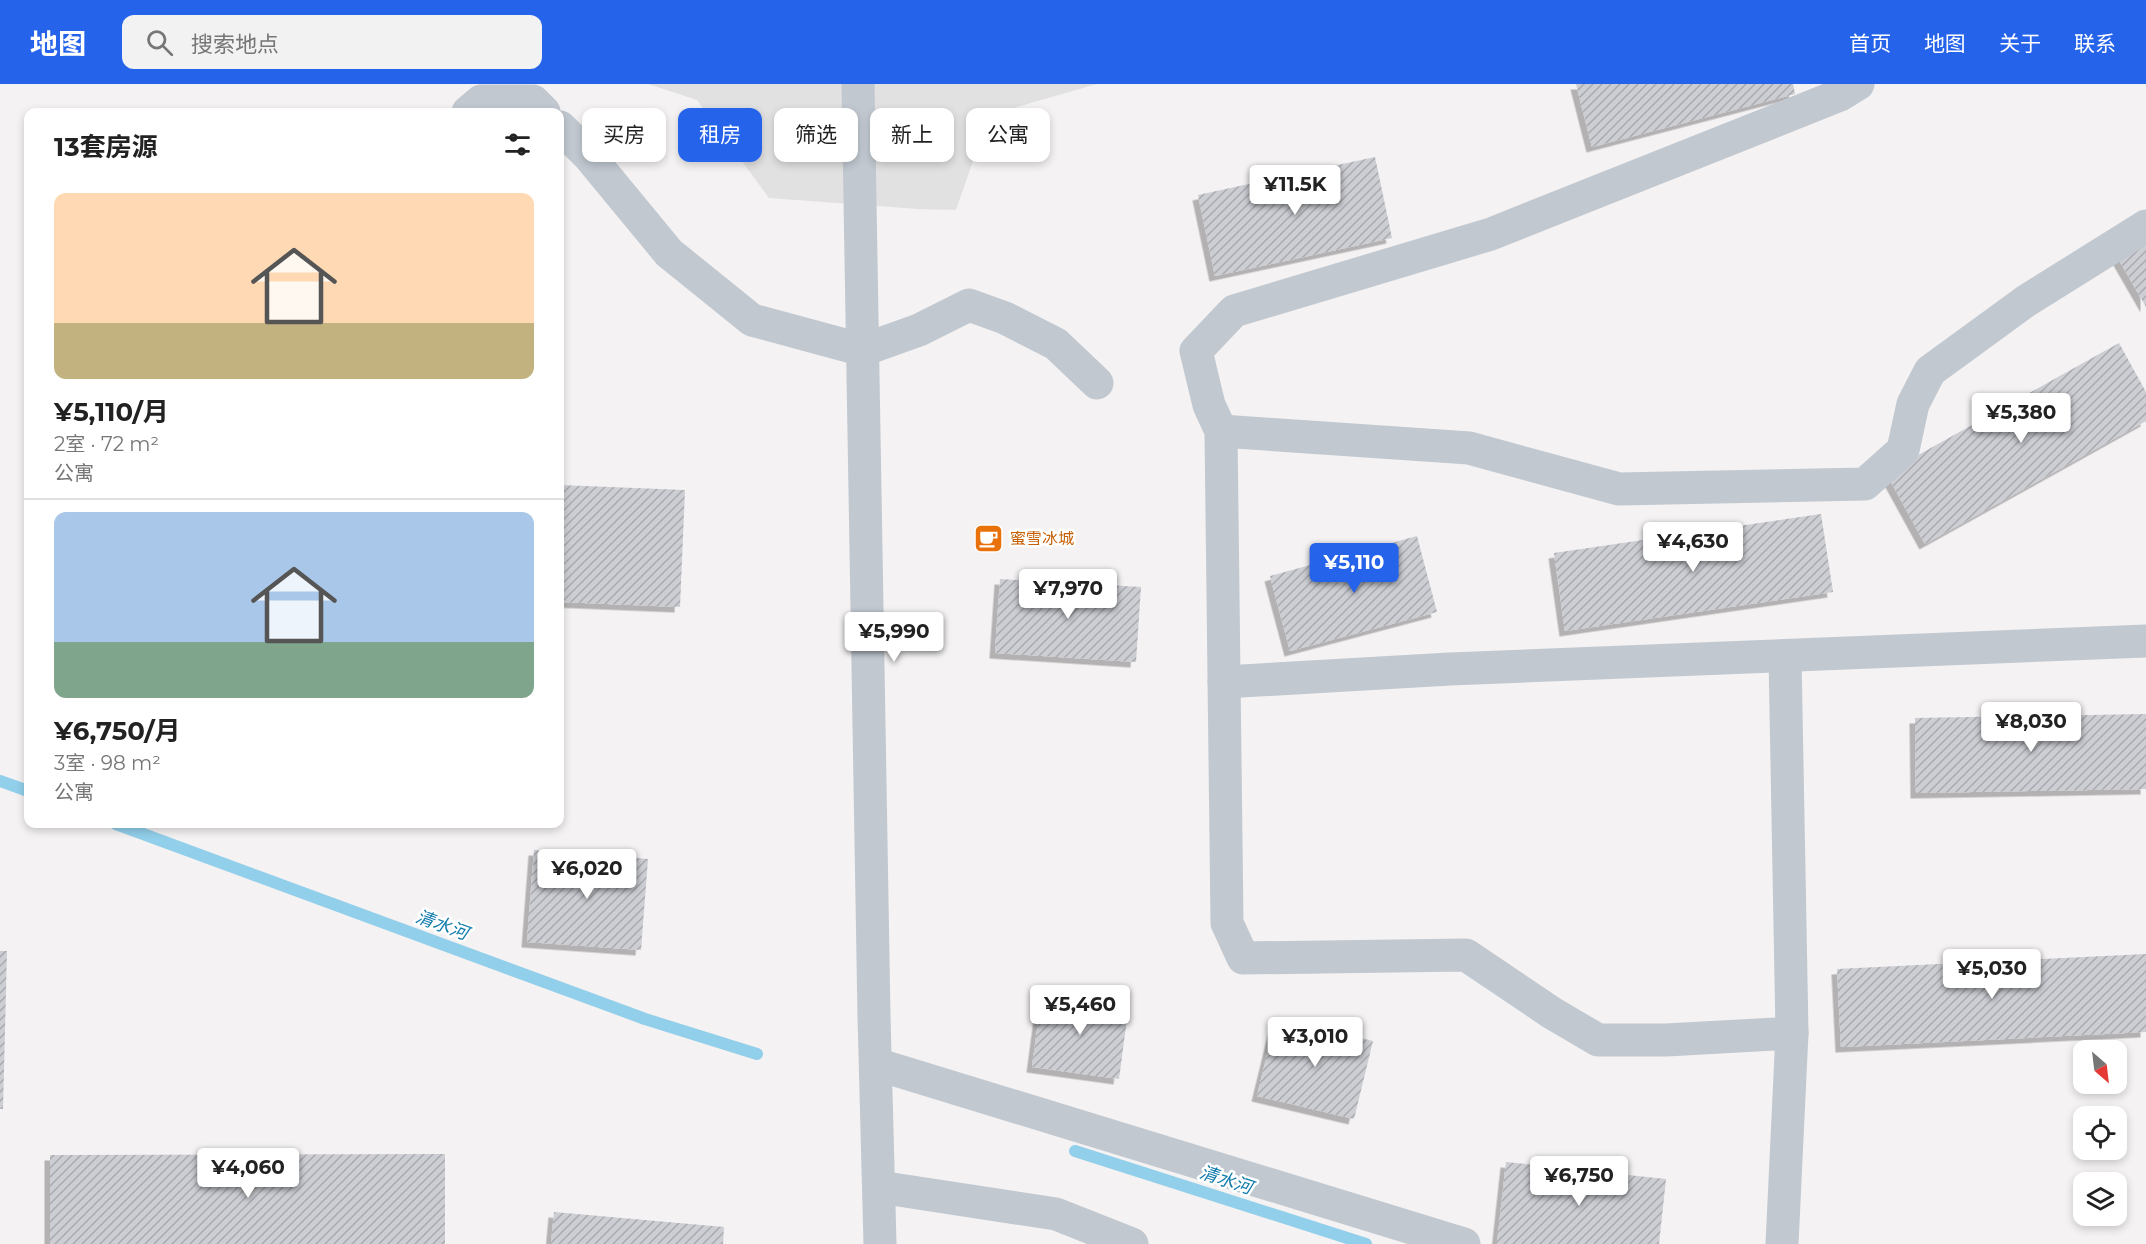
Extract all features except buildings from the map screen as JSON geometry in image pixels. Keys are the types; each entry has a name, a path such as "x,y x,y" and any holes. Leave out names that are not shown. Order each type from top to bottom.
{"street":[{"path":"858,84 880,1244"},
{"path":"1792,1033 1666,1040 1598,1040 1552,1014 1466,955 1243,958 1227,923 1221,431 1209,405 1196,351 1234,311 1491,234 1840,95 1858,84"},
{"path":"473,108 482,100 533,101 540,108"},
{"path":"564,131 590,156 669,253 752,320 863,350 919,330 969,305 1005,318 1056,344 1097,383"},
{"path":"1221,431 1470,448 1619,489 1865,484 1903,450 1913,404 1930,371 2026,301 2146,226"},
{"path":"1224,682 1450,669 2146,641"},
{"path":"1782,1244 1792,1033 1785,656"},
{"path":"876,1064 1464,1244"},
{"path":"879,1187 1056,1214 1132,1244"}],"shaded area":[{"path":"648,84 1097,84 1013,108 966,108 966,162 973,162 956,210 769,198 743,162 762,162 762,108 703,108 697,100"}],"waterway":[{"name":"清水河","path":"0,781 24,790"},
{"name":"清水河","path":"127,828 645,1019 757,1054"},
{"name":"清水河","path":"1075,1151 1366,1244"}],"place":[{"name":"蜜雪冰城","path":"989,538"}]}
